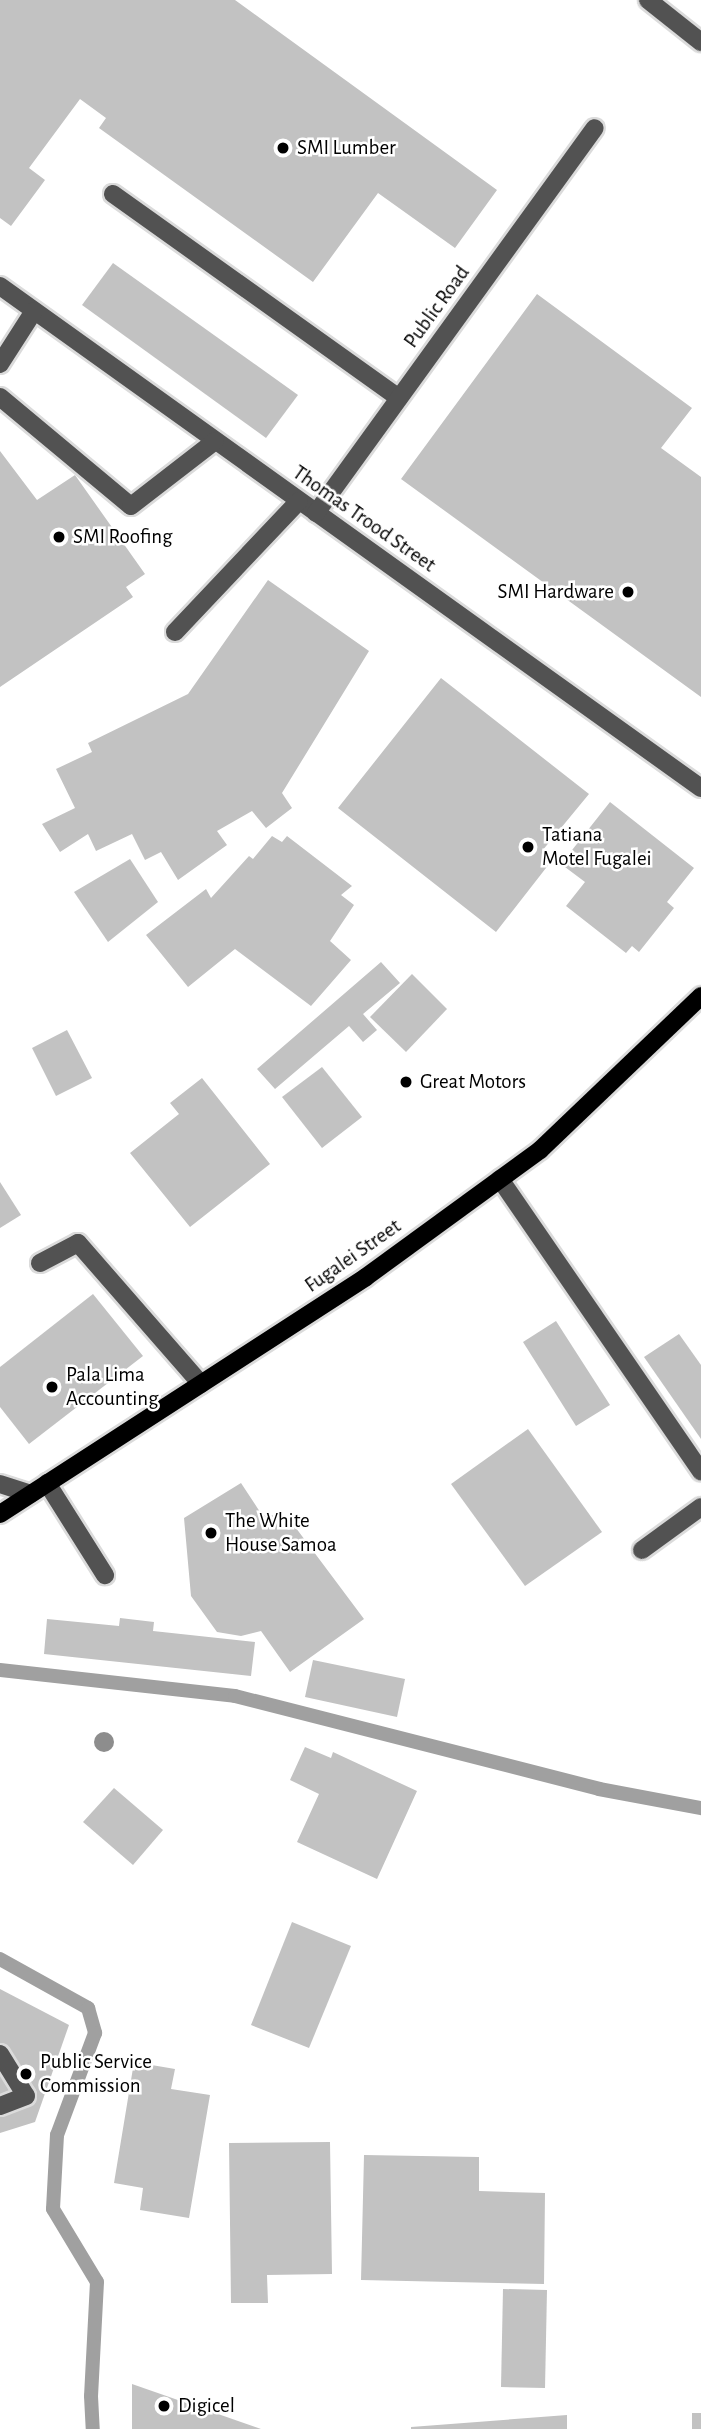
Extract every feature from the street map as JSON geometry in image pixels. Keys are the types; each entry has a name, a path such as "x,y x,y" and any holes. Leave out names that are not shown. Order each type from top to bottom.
{"main road":[{"name":"Fugalei Street","path":"0,1514 366,1278 540,1150 701,996"}],"street":[{"path":"648,0 701,42"},
{"name":"Public Road","path":"316,513 595,128"},
{"path":"113,194 399,398"},
{"name":"Thomas Trood Street","path":"0,286 701,788"},
{"path":"0,364 34,311"},
{"path":"0,397 131,506 215,441"},
{"path":"175,632 299,501"},
{"path":"500,1179 701,1472"},
{"path":"40,1264 78,1243 201,1384"},
{"path":"47,1483 105,1575"},
{"path":"0,1484 30,1494"},
{"path":"642,1550 701,1507"},
{"path":"0,2053 26,2096 0,2106"}],"building":[{"name":"SMI Lumber","path":"0,0 235,0 497,190 455,248 378,193 313,282 99,128 106,118 80,99 29,168 45,180 11,226 0,218"},
{"path":"113,263 298,395 266,438 82,305"},
{"name":"SMI Hardware","path":"537,294 692,408 661,448 701,477 701,697 401,479"},
{"name":"SMI Roofing","path":"0,451 37,500 75,475 145,574 126,587 133,597 0,687"},
{"path":"268,580 369,651 282,793 292,808 266,828 252,811 217,831 227,845 178,880 161,852 145,860 132,834 96,851 88,834 60,852 42,824 75,808 56,769 92,752 88,743 188,694"},
{"path":"441,678 589,794 542,851 553,859 496,932 338,808"},
{"path":"610,802 694,868 667,902 674,908 639,952 632,946 626,953 566,906 585,882 561,864"},
{"path":"272,836 282,842 287,836 352,886 341,895 354,905 330,941 351,960 311,1006 235,949 188,987 146,935 206,889 211,898 249,856 253,859"},
{"path":"130,859 158,902 108,942 74,892"},
{"path":"381,962 400,983 363,1014 377,1030 363,1042 349,1026 275,1089 257,1069"},
{"path":"412,974 447,1009 406,1052 370,1017"},
{"path":"67,1030 92,1078 56,1096 32,1048"},
{"path":"322,1067 362,1117 322,1148 282,1097"},
{"path":"202,1078 270,1164 190,1227 130,1153 179,1114 170,1103"},
{"path":"0,1182 21,1215 0,1228"},
{"name":"Pala Lima Accounting","path":"93,1294 143,1356 29,1444 0,1407 0,1367"},
{"path":"556,1321 610,1405 576,1426 523,1342"},
{"path":"679,1334 701,1365 701,1439 644,1357"},
{"path":"528,1429 602,1532 525,1586 451,1484"},
{"path":"241,1483 262,1515 287,1516 364,1619 290,1672 261,1631 241,1636 217,1632 191,1596 184,1518"},
{"path":"120,1618 154,1622 153,1631 255,1642 251,1676 44,1654 47,1619 119,1626"},
{"path":"313,1660 405,1679 397,1717 305,1697"},
{"path":"305,1747 331,1758 333,1752 417,1791 377,1879 297,1842 319,1794 290,1780"},
{"path":"114,1788 163,1830 133,1865 83,1822"},
{"path":"292,1922 351,1946 309,2048 251,2025"},
{"name":"Public Service Commission","path":"0,1989 69,2025 35,2122 0,2133"},
{"path":"134,2062 175,2069 171,2089 210,2095 189,2218 140,2210 143,2188 114,2183"},
{"path":"330,2142 332,2274 267,2275 268,2303 231,2303 229,2143"},
{"path":"364,2155 479,2157 479,2191 545,2193 544,2284 361,2280"},
{"path":"503,2289 547,2290 545,2388 501,2387"},
{"name":"Digicel","path":"132,2384 261,2429 132,2429"},
{"path":"692,2413 701,2413 701,2429 692,2429"},
{"path":"567,2415 567,2429 411,2429 411,2427"}],"waterway":[{"path":"0,1670 235,1696 599,1789 701,1808"},
{"path":"0,1959 88,2008 95,2033 57,2135 53,2209 97,2282 91,2396 93,2429"}],"place":[{"name":"SMI Lumber","path":"283,148"},
{"name":"SMI Roofing","path":"59,537"},
{"name":"SMI Hardware","path":"628,592"},
{"name":"Tatiana Motel Fugalei","path":"528,847"},
{"name":"Great Motors","path":"406,1082"},
{"name":"Pala Lima Accounting","path":"52,1387"},
{"name":"The White House Samoa","path":"211,1533"},
{"name":"Public Service Commission","path":"26,2074"},
{"name":"Digicel","path":"164,2406"}]}
